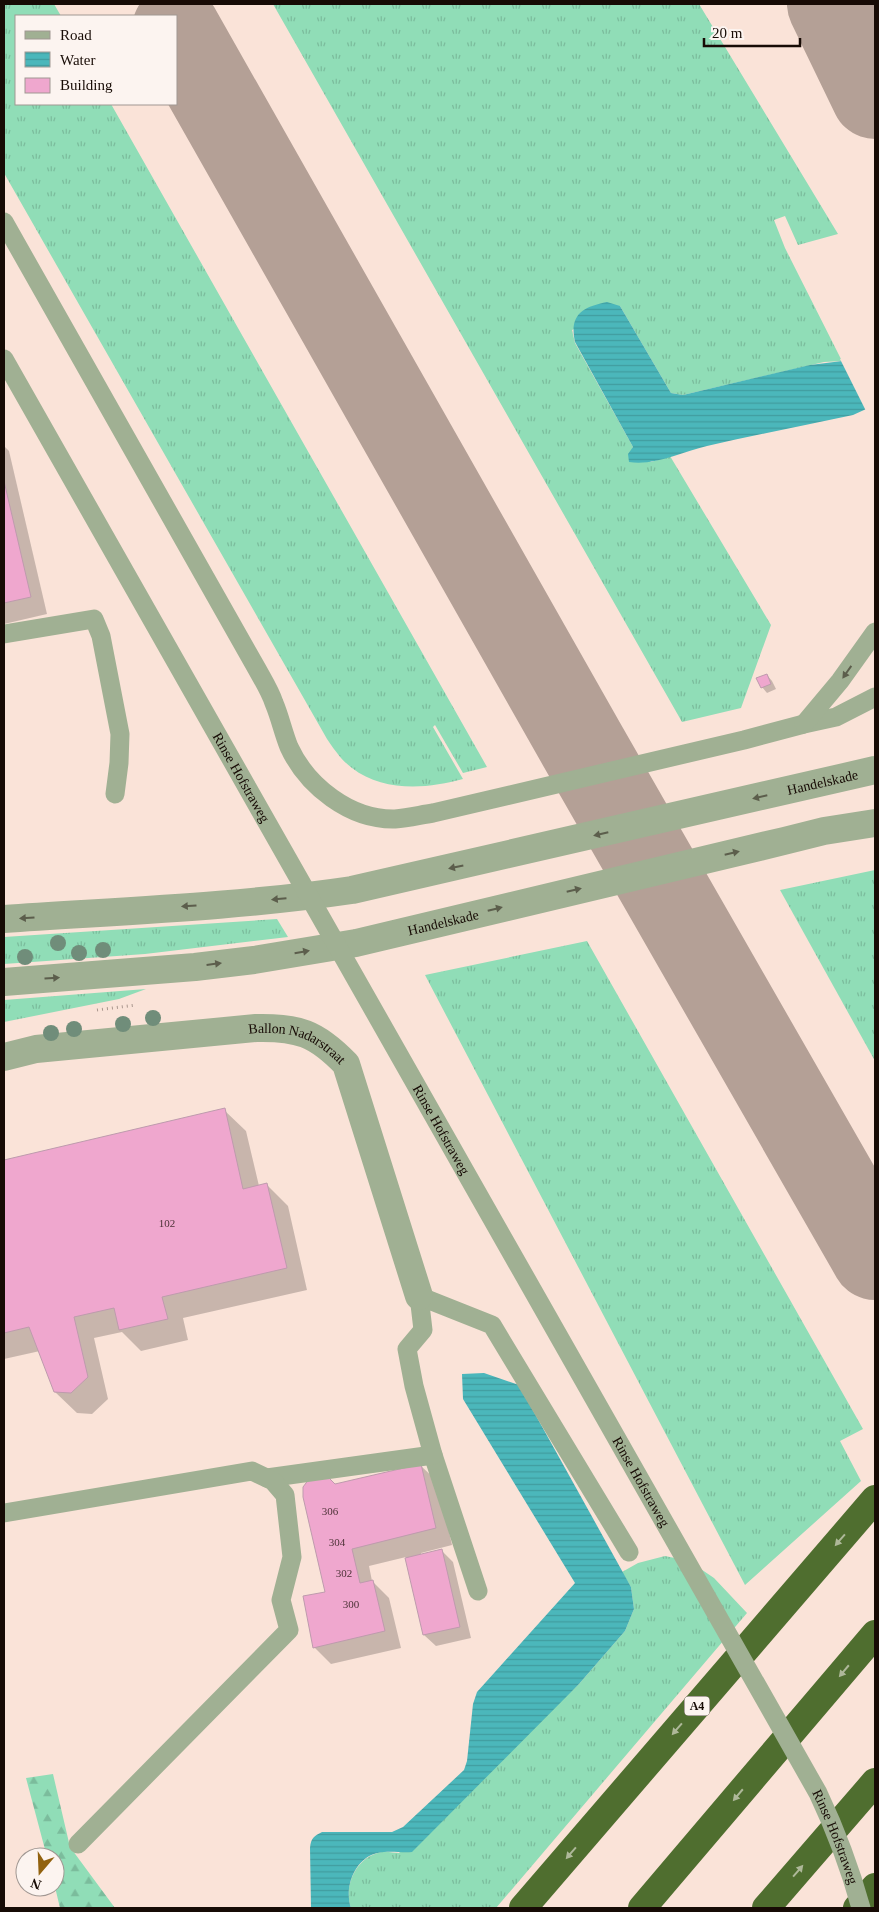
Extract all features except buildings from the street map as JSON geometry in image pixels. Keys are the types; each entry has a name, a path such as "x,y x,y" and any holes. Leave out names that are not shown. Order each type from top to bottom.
{"highway":[{"name":"A4","path":"523,1908 875,1498"},
{"path":"642,1908 875,1634"},
{"path":"766,1908 875,1782"},
{"path":"857,1908 875,1886"}],"street":[{"name":"Handelskade","path":"4,919 300,898 352,890 875,770"},
{"name":"Handelskade","path":"4,982 195,967 254,960 356,942 784,840 875,823"},
{"name":"Ballon Nadarstraat","path":"4,1056 36,1049 256,1028 282,1028 308,1034 329,1047 346,1064 419,1296"}],"lane":[{"path":"4,222 257,669 275,704 284,734 298,762 317,787 330,797 361,814 393,819 406,818 836,718 875,697"},
{"name":"Rinse Hofstraweg","path":"4,359 818,1793 852,1874 861,1908"},
{"path":"4,634 94,619 101,636 120,734 115,794"},
{"path":"804,724 840,681 875,632"},
{"path":"478,1591 433,1454 414,1386 407,1349 422,1330 419,1296 492,1325 629,1552"},
{"path":"267,1478 433,1454"},
{"path":"4,1514 252,1471 272,1481 285,1495 292,1557 281,1600 289,1630 78,1844"}],"green space":[{"path":"4,4 54,4 60,15 15,15 15,105 112,105 487,767 463,773 435,725 433,727 463,779 435,785 391,785 364,776 341,758 327,739 4,173"},
{"path":"273,4 699,4 838,234 798,245 785,216 774,220 785,248 842,361 824,362 683,395 671,393 620,306 572,330 575,343 633,447 632,449 651,462 670,456 771,625 741,708 682,722"},
{"path":"875,870 875,1061 780,890"},
{"path":"277,919 288,937 145,954 4,964 4,937"},
{"path":"587,941 863,1429 840,1441 861,1481 745,1585 425,975"},
{"path":"146,989 119,999 4,1022 4,1000"},
{"path":"665,1556 689,1561 714,1578 747,1613 496,1908 351,1908 349,1890 354,1873 359,1865 373,1855 384,1852 399,1853 579,1684 625,1631 634,1609 631,1587 622,1572 638,1563"},
{"path":"53,1774 70,1847 115,1908 60,1908 57,1897 65,1897 65,1847 44,1847 26,1778"}],"water":[{"path":"607,302 620,306 671,393 683,395 810,365 842,361 875,405 853,415 707,446 659,460 639,463 629,462 628,454 633,447 575,342 574,325 579,314 598,304"},
{"path":"484,1373 519,1385 631,1587 634,1609 625,1631 579,1684 412,1852 388,1852 366,1858 354,1872 351,1880 349,1899 351,1908 311,1908 310,1848 313,1838 322,1832 392,1832 403,1827 464,1770 467,1761 473,1704 477,1692 575,1583 463,1399 462,1374"}],"pier":[{"path":"875,351 875,407 866,411 840,359"}],"taxiway":[{"path":"831,4 875,95"},
{"path":"178,33 582,745 875,1256"}]}
